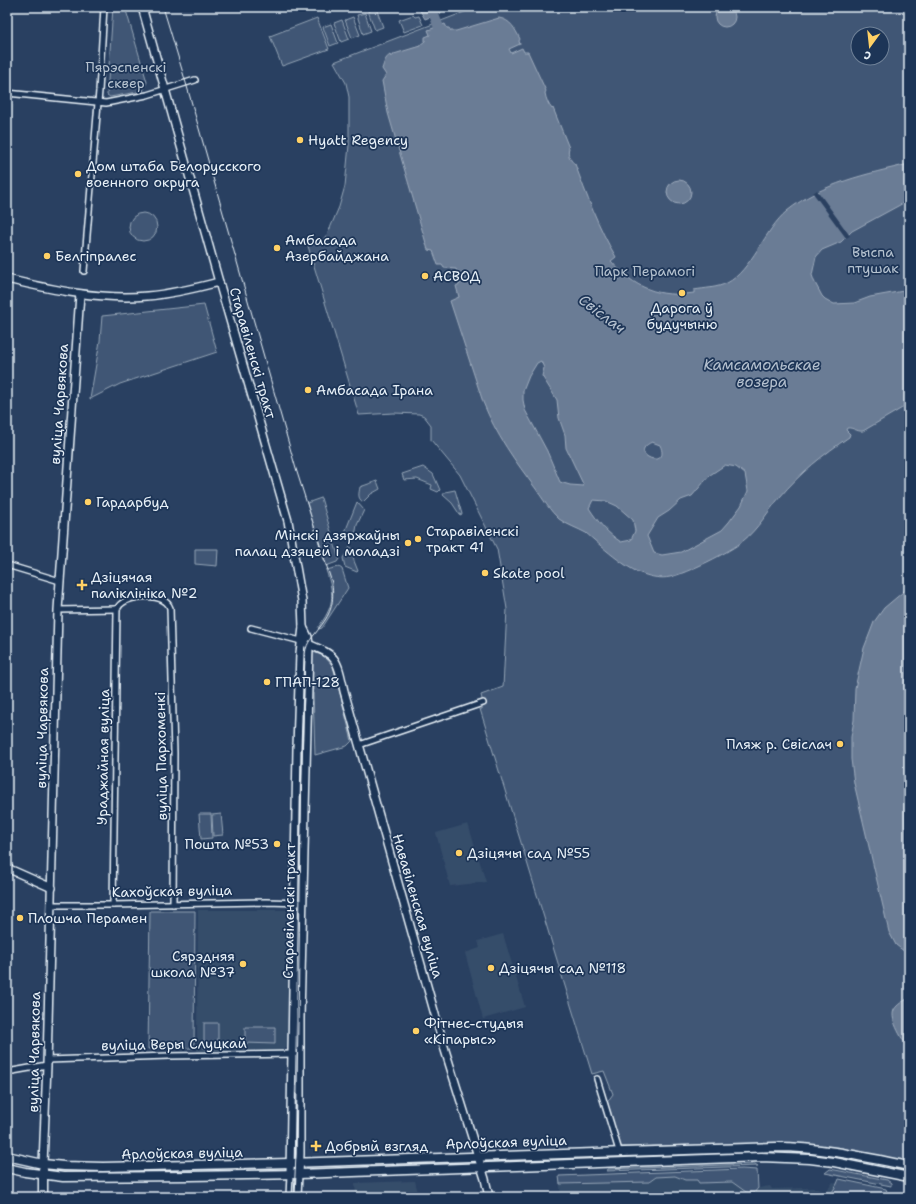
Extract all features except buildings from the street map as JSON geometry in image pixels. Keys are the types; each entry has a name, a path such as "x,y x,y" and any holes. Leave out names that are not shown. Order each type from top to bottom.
{"main road":[{"name":"Старавіленскі тракт","path":"142,7 288,521 301,595 303,627 301,641 297,748 290,1174"},
{"path":"7,280 80,294 117,296 147,296 202,287 219,282"},
{"name":"вуліца Чарвякова","path":"43,1164 52,888 58,610 80,294"},
{"name":"Старавіленскі тракт","path":"299,1174 301,1054 300,1018 309,645 309,640 303,627"},
{"name":"Нававіленская вуліца","path":"301,641 327,652 337,662 445,1050 481,1167 488,1197"},
{"path":"7,868 52,888"},
{"name":"Арлоўская вуліца","path":"7,1156 43,1164 103,1167 300,1163 620,1151 795,1147 832,1151 909,1166"},
{"name":"Арлоўская вуліца","path":"7,1168 43,1175 81,1178 299,1174 761,1157 810,1159 834,1162 909,1177"},
{"path":"340,1161 335,1166 337,1171 340,1172"},
{"path":"881,1171 888,1168 890,1164 889,1162"},
{"path":"43,1164 43,1197"}],"street":[{"path":"84,271 104,7"},
{"path":"7,93 106,103 131,99 195,80"},
{"path":"7,565 60,580"},
{"name":"вуліца Пархоменкі","path":"117,609 126,601 151,597 164,600 168,603 170,608 174,760 173,904"},
{"path":"58,610 117,609"},
{"name":"Ураджайная вуліца","path":"113,905 117,609"},
{"path":"251,628 301,641"},
{"path":"359,745 483,703"},
{"name":"Кахоўская вуліца","path":"51,905 303,903"},
{"name":"вуліца Веры Слуцкай","path":"7,1072 47,1062 169,1056 301,1054"},
{"path":"597,1079 620,1151"},
{"name":"Старавіленскі тракт","path":"289,1197 290,1174"},
{"name":"Старавіленскі тракт","path":"298,1197 299,1174"}],"shaded area":[{"path":"7,104 14,105 7,169"},
{"name":"Дзіцячы сад №55","path":"468,824 486,882 450,886 436,833"},
{"name":"Сярэдняя школа №37","path":"198,910 290,910 288,1047 283,1050 197,1052"},
{"name":"Дзіцячы сад №118","path":"503,934 525,1007 483,1019 465,953 480,948 478,941"},
{"path":"742,1169 753,1189 770,1186 772,1189 814,1188 826,1192 833,1182 882,1192 886,1197 561,1197 559,1176"},
{"path":"415,1181 419,1197 356,1197 355,1183"}],"green space":[{"name":"Пярэспенскі сквер","path":"113,7 125,7 147,82 143,91 110,97 107,95"},
{"name":"Парк Перамогі","path":"466,7 909,7 909,1163 821,1146 785,1143 618,1147 605,1105 613,1094 604,1071 592,1074 480,709 482,709 483,703 481,695 503,687 507,609 497,549 460,475 431,440 431,425 424,416 419,414 394,413 359,415 308,246 322,241 328,233 339,207 345,186 349,145 349,97 346,83 334,62 467,11"},
{"path":"376,8 383,27 375,30 368,11"},
{"path":"365,13 371,31 363,34 357,15"},
{"path":"413,15 415,17 419,16 423,25 404,32 399,20"},
{"path":"353,17 360,35 352,38 345,20"},
{"path":"317,18 329,49 282,66 270,36"},
{"path":"342,20 349,39 341,42 334,23"},
{"path":"331,24 338,43 330,46 323,27"},
{"path":"143,213 153,217 157,227 153,237 143,241 133,237 129,227 133,217"},
{"path":"204,305 217,352 120,384 90,399 100,341 102,316"},
{"path":"423,467 433,474 440,490 438,492 431,489 432,485 417,479 404,480 402,474"},
{"path":"377,481 380,489 371,494 363,502 359,497 360,487"},
{"path":"455,490 462,514 460,515 452,503 443,495 445,492"},
{"path":"321,498 339,559 337,562 326,566 307,503"},
{"path":"357,502 364,510 357,525 354,541 351,541 343,537"},
{"path":"350,547 352,548 357,572 345,567 343,558"},
{"path":"195,549 218,549 217,566 195,564"},
{"path":"339,567 342,569 348,588 322,628 319,629 318,628 330,607 332,594 326,570"},
{"path":"313,652 324,656 333,666 352,741 347,746 315,755 312,660"},
{"path":"199,814 211,814 212,838 201,839"},
{"path":"221,814 223,835 213,836 212,815"},
{"path":"150,911 195,911 194,1048 148,1049"},
{"path":"204,1023 218,1023 218,1048 204,1048"},
{"path":"245,1027 275,1027 275,1044 245,1043"},
{"path":"755,1164 758,1166 607,1171 608,1169"},
{"path":"742,1169 757,1170 758,1188 754,1193 746,1192 732,1182 699,1183 697,1180 685,1180 675,1176 656,1177 649,1182 560,1184 559,1176"},
{"path":"830,1169 887,1180 891,1183 891,1186 825,1173"},
{"path":"839,1179 886,1189 889,1197 833,1197 823,1195 831,1194"}],"water":[{"path":"418,7 439,7 441,13 425,19"},
{"path":"721,7 729,7 735,13 735,21 729,27 721,27 715,21 715,13"},
{"name":"Камсамольскае возера","path":"499,18 510,23 520,39 520,44 509,49 511,53 522,48 524,52 528,52 546,91 547,101 552,109 553,108 569,148 569,157 575,164 598,223 616,257 611,261 629,278 638,284 658,292 670,294 694,293 694,290 715,287 727,283 736,277 751,260 779,219 801,201 830,186 861,176 909,164 909,200 852,231 841,242 822,250 816,257 812,275 822,296 834,304 854,303 870,297 909,290 909,404 863,431 847,428 846,430 850,434 849,437 821,457 804,472 780,497 748,536 729,550 697,567 667,578 643,574 621,562 586,533 559,519 513,458 488,414 450,301 459,297 456,286 460,284 456,269 444,268 442,265 438,265 433,251 428,250 388,113 382,81 386,75 382,69 388,56 390,55 391,57 394,54 420,46 425,41 425,37 430,35 428,30 445,24 451,31 456,31","holes":["541,361 544,368 542,376 557,400 559,418 565,435 566,448 584,486 570,485 560,482 547,451 525,410 523,391 529,376 537,363","652,442 660,445 662,453 660,458 650,458 644,451 645,447","725,465 736,467 745,474 748,491 741,506 722,530 681,552 662,555 654,553 647,536 658,518 669,511 681,500 692,496 710,475","593,500 606,501 617,506 633,520 635,531 631,540 621,542 616,539 603,527 589,508"]},
{"path":"679,180 688,183 691,192 688,201 679,204 670,201 667,192 670,183"},
{"path":"909,587 909,955 896,945 889,932 854,783 851,759 851,737 854,720 855,688 864,648 874,622 884,608"},
{"path":"909,998 909,1050 895,1025 893,1014 897,1006"}],"pier":[{"path":"817,190 850,236 846,238 813,193"}],"waterway":[{"name":"Свіслач","path":"431,7 443,38"}],"tram line":[{"path":"163,7 296,469 332,583 333,596 330,611 324,622 309,642 305,654 294,1197"}],"place":[{"name":"Hyatt Regency","path":"300,140"},
{"name":"Дом штаба Белорусского военного округа","path":"78,174"},
{"name":"Амбасада Азербайджана","path":"277,248"},
{"name":"Белгіпралес","path":"47,256"},
{"name":"АСВОД","path":"425,276"},
{"name":"Дарога ў будучыню","path":"682,293"},
{"name":"Амбасада Ірана","path":"308,390"},
{"name":"Гардарбуд","path":"88,502"},
{"name":"Старавіленскі тракт 41","path":"418,539"},
{"name":"Мінскі дзяржаўны палац дзяцей і моладзі","path":"408,543"},
{"name":"Skate pool","path":"485,573"},
{"name":"Дзіцячая паліклініка №2","path":"82,585"},
{"name":"ГПАП-128","path":"267,682"},
{"name":"Пляж р. Свіслач","path":"840,744"},
{"name":"Пошта №53","path":"277,844"},
{"name":"Дзіцячы сад №55","path":"459,853"},
{"name":"Плошча Перамен","path":"20,918"},
{"name":"Сярэдняя школа №37","path":"243,964"},
{"name":"Дзіцячы сад №118","path":"491,968"},
{"name":"Фітнес-студыя «Кіпарыс»","path":"416,1031"},
{"name":"Добрый взгляд","path":"316,1146"}],"park label":[{"name":"Выспа птушак","path":"873,260"}]}
